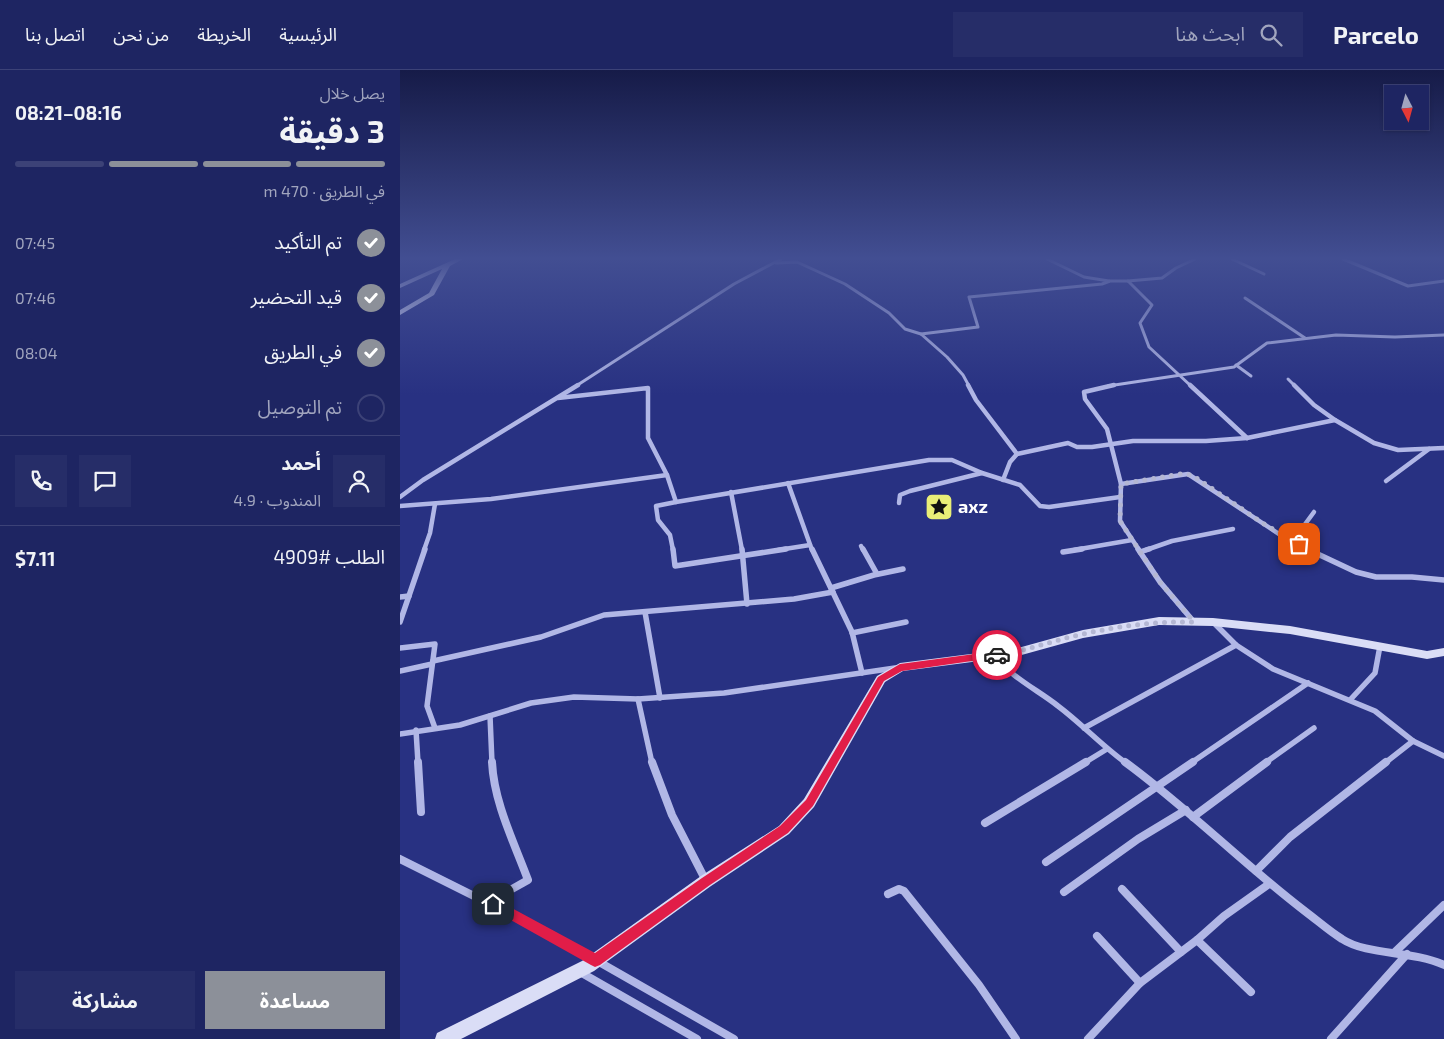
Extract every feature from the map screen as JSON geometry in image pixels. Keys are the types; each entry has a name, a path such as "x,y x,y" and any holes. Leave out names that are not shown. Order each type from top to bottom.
{"street":[{"path":"400,313 415,304"},
{"path":"400,497 431,475 558,398 704,304"},
{"path":"875,304 888,313 905,329 921,334 947,357 963,375 976,400 1017,454"},
{"path":"921,334 978,327 971,304"},
{"path":"1151,304 1140,323 1149,347 1247,438"},
{"path":"1254,304 1306,338"},
{"path":"1194,622 1172,598 1120,521 1121,484 1107,429 1085,399 1084,392 1112,385 1180,376 1236,365 1268,343 1336,335 1395,337 1444,334"},
{"path":"1236,365 1251,376"},
{"path":"1288,379 1314,405 1335,420 1352,431 1382,445 1398,450 1444,448"},
{"path":"558,398 648,388 648,438 666,475 676,502"},
{"path":"1003,480 1010,462 1017,454 1068,443 1092,447 1133,441 1206,441 1247,438 1335,420"},
{"path":"1386,481 1429,449"},
{"path":"810,545 675,566 672,536 667,526 658,520 656,506 928,460 952,460 982,473 1020,485 1040,506 1048,507 1120,497"},
{"path":"899,503 900,495 910,491 982,473"},
{"path":"1121,484 1180,474 1192,475 1285,538 1366,575 1444,580"},
{"path":"400,506 532,494 666,475"},
{"path":"788,483 810,545 852,633 862,673"},
{"path":"731,492 743,556 741,564 746,585 747,604"},
{"path":"400,622 430,533 436,504"},
{"path":"1285,538 1303,527 1314,512"},
{"path":"1140,552 1172,541 1233,529"},
{"path":"1063,552 1132,540"},
{"path":"861,546 877,574"},
{"path":"400,671 543,636 585,624 604,615 794,599 832,590 877,574 903,569"},
{"path":"400,596 409,596"},
{"path":"645,612 660,698"},
{"path":"400,734 460,724 531,703 574,696 638,699 724,693 1018,652 1083,634 1159,621 1213,622 1290,630 1427,655 1444,652"},
{"path":"852,633 906,622"},
{"path":"1213,622 1236,645 1273,669 1375,711 1413,741 1444,756"},
{"path":"400,648 435,644 427,706 435,728"},
{"path":"1084,728 1236,645"},
{"path":"1350,700 1375,673 1380,646"},
{"path":"995,655 999,662 1060,706 1107,749 1157,785 1269,884 1343,940 1356,946 1433,959 1444,966"},
{"path":"443,1039 578,971 784,830 810,803 881,679 900,668"},
{"path":"1046,862 1157,785 1261,717 1308,683"},
{"path":"638,699 642,733 662,796 706,882"},
{"path":"488,902 528,880 502,811 493,778 490,716"},
{"path":"1193,817 1208,804 1314,728"},
{"path":"416,730 421,812"},
{"path":"1256,872 1290,837 1413,741"},
{"path":"985,823 1107,749"},
{"path":"1064,892 1138,839 1186,810"},
{"path":"400,859 488,902 734,1039"},
{"path":"1088,1039 1140,983 1197,940 1224,916 1269,884"},
{"path":"888,894 898,889 904,891 979,986 1016,1039"},
{"path":"1122,889 1181,952"},
{"path":"1395,952 1444,905"},
{"path":"1097,936 1140,983"},
{"path":"1197,940 1251,992"},
{"path":"1331,1039 1407,954"},
{"path":"578,971 697,1039"}],"way so far":[{"path":"997,655 1018,652 1083,634 1140,624 1159,621 1194,622 1160,582 1120,521 1121,484 1180,474 1192,475 1285,538 1299,544"}],"place":[{"name":"axz","path":"939,507"}],"route":[{"path":"493,904 595,960 784,830 810,803 881,679 900,668 997,655"}]}
